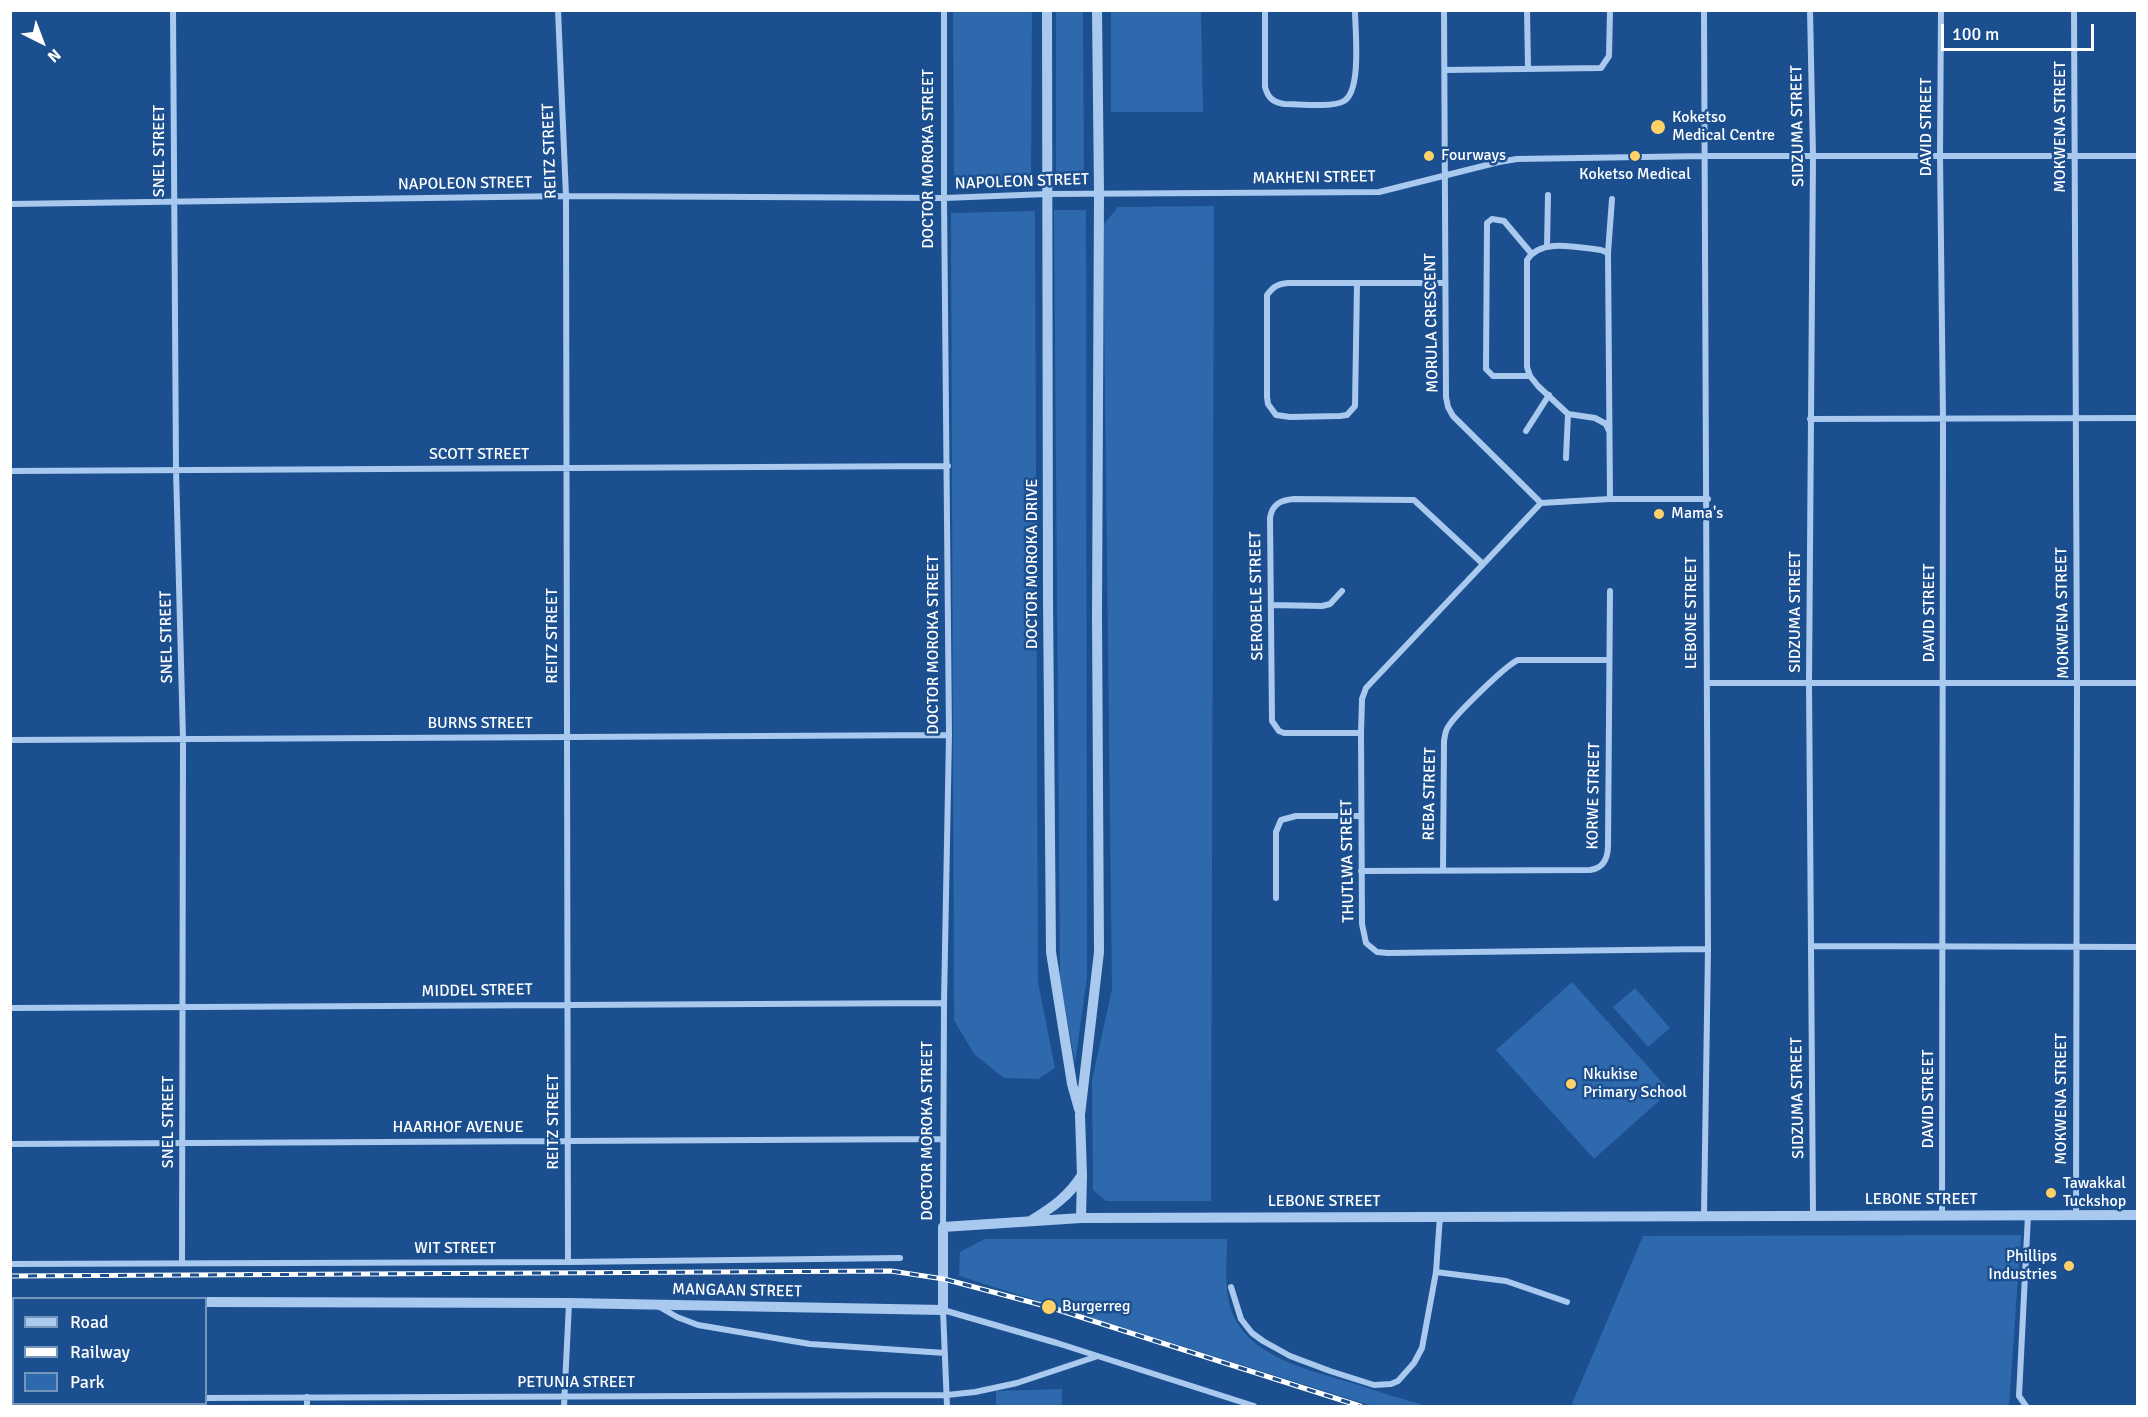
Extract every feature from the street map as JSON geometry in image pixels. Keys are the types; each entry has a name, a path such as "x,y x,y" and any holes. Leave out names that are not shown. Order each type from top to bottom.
{"street":[{"name":"SNEL STREET","path":"173,10 176,469 183,739 182,1262"},
{"name":"REITZ STREET","path":"558,10 566,196 568,1262"},
{"name":"DOCTOR MOROKA STREET","path":"943,1310 942,1139 949,735 944,10"},
{"name":"DOCTOR MOROKA DRIVE","path":"1047,10 1051,952 1072,1084 1080,1115"},
{"name":"DOCTOR MOROKA DRIVE","path":"1081,1218 1080,1115 1100,952 1097,10"},
{"path":"1265,10 1265,87 1270,99 1284,104 1336,104 1348,98 1356,75 1355,10"},
{"name":"MORULA CRESCENT","path":"1444,10 1446,397 1453,416 1541,503"},
{"path":"1527,10 1528,68"},
{"path":"1445,70 1601,68 1609,56 1610,10"},
{"name":"LEBONE STREET","path":"1704,10 1708,499 1708,950 1704,1215"},
{"name":"SIDZUMA STREET","path":"1810,10 1813,156 1809,682 1813,1214"},
{"name":"DAVID STREET","path":"1941,10 1942,1216"},
{"name":"MOKWENA STREET","path":"2074,10 2074,418 2077,683 2076,1216"},
{"name":"MAKHENI STREET","path":"1099,193 1379,192 1517,159 1705,156 2138,156"},
{"name":"NAPOLEON STREET","path":"10,204 566,196 944,198 1099,193"},
{"path":"1547,246 1548,195"},
{"path":"1610,499 1608,253 1612,199"},
{"path":"1530,376 1493,376 1486,369 1487,222 1492,219 1504,221 1531,254"},
{"path":"1608,253 1601,250 1547,246 1531,254 1527,260 1527,367 1530,376 1568,414 1595,418 1606,424 1609,431"},
{"path":"1357,284 1354,406 1347,415 1340,416 1276,415 1268,404 1267,397 1266,295 1271,289 1278,284 1445,283"},
{"path":"1526,431 1548,395"},
{"path":"1566,458 1568,414"},
{"path":"1810,419 2138,418"},
{"name":"SCOTT STREET","path":"10,471 948,466"},
{"path":"1541,503 1610,499 1708,499"},
{"name":"SEROBELE STREET","path":"1361,733 1284,733 1275,726 1271,713 1271,511 1275,505 1287,500 1414,500 1483,564"},
{"name":"THUTLWA STREET","path":"1541,503 1366,688 1362,699 1361,733 1363,936 1366,943 1377,952 1708,950"},
{"path":"1272,605 1322,606 1330,604 1342,591"},
{"name":"KORWE STREET","path":"1361,871 1590,870 1598,868 1605,862 1608,845 1610,591"},
{"name":"REBA STREET","path":"1443,870 1444,741 1445,734 1453,720 1518,660 1608,660"},
{"path":"1707,683 2138,683"},
{"name":"BURNS STREET","path":"10,740 949,735"},
{"path":"1276,898 1275,832 1281,820 1296,816 1361,816"},
{"path":"1810,946 2138,947"},
{"name":"MIDDEL STREET","path":"10,1008 944,1003"},
{"name":"HAARHOF AVENUE","path":"10,1144 942,1139"},
{"path":"1031,1221 1060,1202 1075,1187 1082,1175"},
{"name":"LEBONE STREET","path":"943,1227 1081,1218 1813,1214 2138,1215"},
{"path":"2018,1407 2028,1215"},
{"path":"1231,1287 1241,1320 1252,1333 1263,1341 1290,1356 1374,1385 1398,1381 1419,1357 1436,1272 1440,1216"},
{"name":"WIT STREET","path":"10,1264 900,1258"},
{"path":"1436,1272 1506,1281 1567,1302"},
{"name":"MANGAAN STREET","path":"207,1302 569,1303 943,1310 1254,1407"},
{"path":"564,1407 569,1303"},
{"path":"655,1304 677,1317 698,1325 810,1344 945,1353"},
{"path":"943,1310 947,1407"},
{"name":"PETUNIA STREET","path":"207,1398 947,1395 1017,1383 1095,1357"},
{"path":"2019,1396 2026,1407"},
{"path":"307,1397 307,1407"}],"green space":[{"path":"953,11 1032,11 1031,180 954,181"},
{"path":"1056,11 1083,11 1084,178 1056,179"},
{"path":"1111,11 1201,11 1203,112 1111,112"},
{"path":"1214,206 1211,1201 1106,1201 1093,1190 1092,1080 1112,989 1103,225 1118,207"},
{"path":"1054,210 1086,210 1087,978 1075,1063 1060,978"},
{"path":"1035,211 1038,982 1055,1068 1038,1079 1004,1078 974,1054 954,1020 951,213"},
{"path":"1572,982 1670,1091 1594,1159 1496,1050"},
{"path":"1635,988 1670,1028 1648,1047 1613,1007"},
{"path":"2021,1235 2009,1406 1571,1406 1643,1236"},
{"path":"985,1239 1227,1239 1228,1299 1234,1317 1255,1343 1269,1353 1303,1368 1427,1406 1372,1406 959,1276 960,1252"},
{"path":"1062,1389 1062,1406 996,1406 996,1391"}],"railway":[{"path":"10,1276 891,1271 944,1279 1049,1307 1360,1406"}],"place":[{"name":"Koketso Medical Centre","path":"1658,127"},
{"name":"Fourways","path":"1429,156"},
{"name":"Koketso Medical","path":"1635,156"},
{"name":"Mama's","path":"1659,514"},
{"name":"Nkukise Primary School","path":"1571,1084"},
{"name":"Tawakkal Tuckshop","path":"2051,1193"},
{"name":"Phillips Industries","path":"2069,1266"},
{"name":"Burgerreg","path":"1049,1307"}]}
